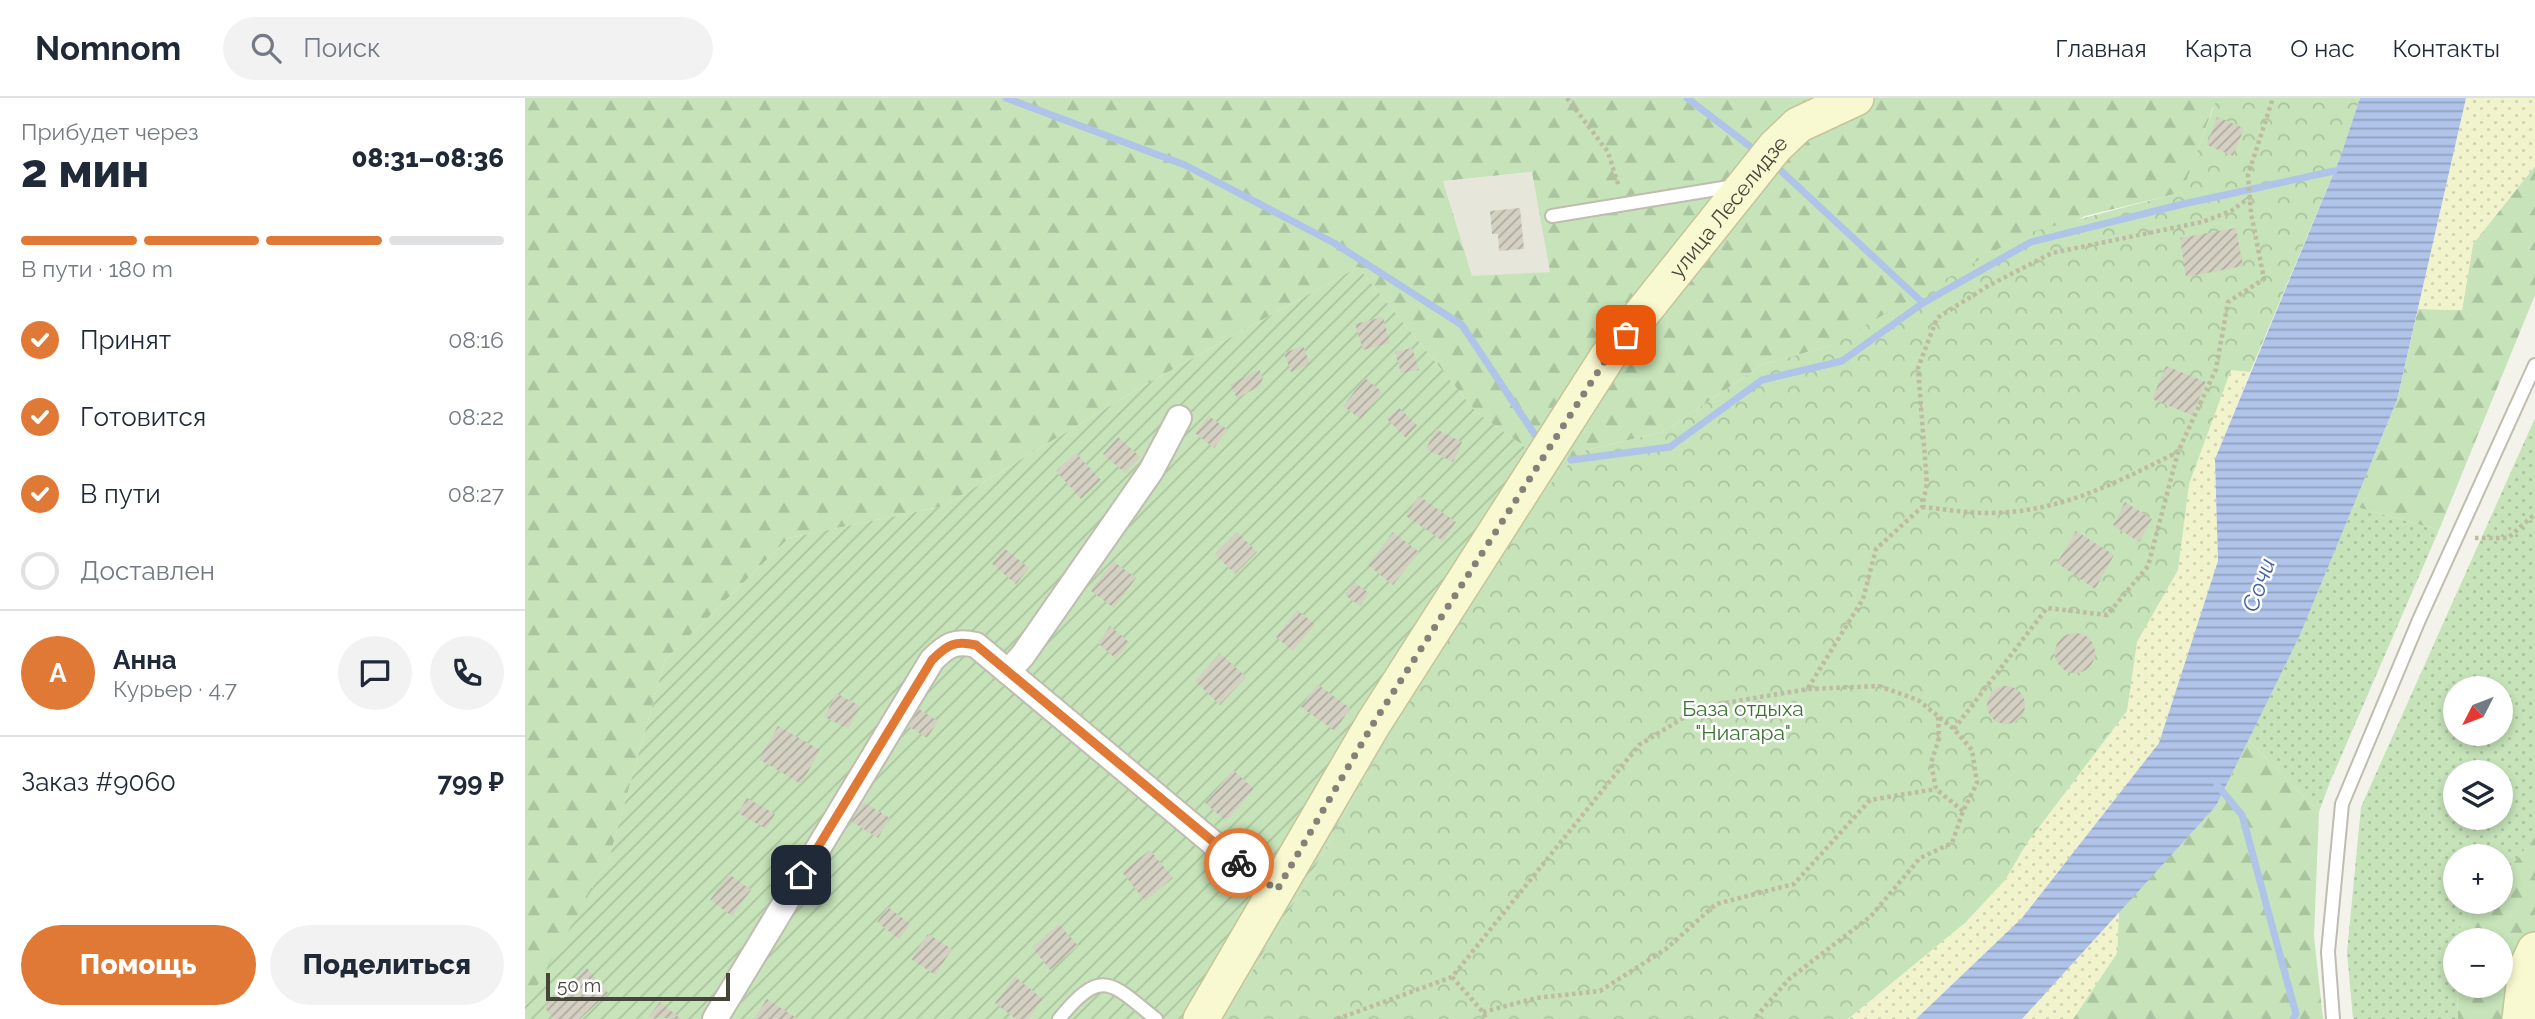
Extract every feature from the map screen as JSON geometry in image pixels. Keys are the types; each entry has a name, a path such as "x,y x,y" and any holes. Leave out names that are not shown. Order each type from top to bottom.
{"street":[{"name":"улица Леселидзе","path":"1201,1019 1373,724 1608,356 1775,147 1798,125 1856,98"},
{"path":"1008,672 1110,533 1151,471 1179,418"},
{"path":"715,1019 932,660 947,645 960,641 976,645 1231,858 1277,890"},
{"path":"2520,1019 2526,969 2535,950"}],"lane":[{"path":"1552,216 1746,184"},
{"path":"2333,1019 2328,952 2342,804 2419,620 2535,365"},
{"path":"1059,1019 1094,986 1104,984 1120,990 1156,1019"}],"path":[{"path":"1567,98 1608,152 1624,205"},
{"path":"1954,729 2047,608 2107,615 2148,566 2178,452 2216,369 2228,302 2264,279 2248,175 2273,98"},
{"path":"1808,689 1863,599 1876,549 1922,507 1927,484 1918,368 1937,318 1988,286 2052,253 2202,222 2231,211 2250,197"},
{"path":"1922,507 1987,513 2032,510 2096,492 2178,452"},
{"path":"2456,538 2508,538 2535,514"},
{"path":"1337,1019 1452,977 1639,745 1701,707 1808,689 1879,686 1918,700 1954,729 1972,750 1977,782 1952,843 1920,858 1871,916 1789,979 1754,1019"},
{"path":"1938,716 1939,738 1931,763 1936,789 1963,811"},
{"path":"1483,1012 1536,999 1600,991 1666,949 1716,904 1794,884 1870,800 1936,789"},
{"path":"1452,977 1486,1019"}],"shaded area":[{"path":"1533,172 1551,272 1472,277 1443,181"}],"green space":[{"path":"525,98 2255,98 2213,107 2183,192 2085,216 1829,346 1762,365 1663,432 1586,450 1562,471 1908,372 1560,472 1476,412 1358,267 1143,386 944,506 789,538 665,660 609,859 525,1009","holes":["1532,172 1550,272 1472,276 1443,181"]},
{"name":"База отдыха \"Ниагара\"","path":"2217,98 2360,98 2340,158 2250,372 2231,370 2189,484 2178,570 2137,642 2127,711 2027,843 2005,880 1966,922 1848,1019 1222,1019 1306,884 1467,588 1560,472 1586,450 1663,432 1762,365 1829,346 2024,234 2182,192"},
{"path":"2535,166 2535,295 2439,530 2353,506 2397,400 2418,309 2462,310 2473,244"},
{"path":"1358,267 1476,412 1560,472 1467,588 1306,884 1222,1019 525,1019 525,1007 609,859 665,660 789,538 944,506 1143,386"},
{"path":"2535,418 2535,837 2513,864 2513,844 2443,844 2443,914 2471,914 2460,928 2443,928 2443,998 2457,998 2458,1019 2353,1019 2347,952 2361,807"},
{"path":"2353,506 2439,530 2319,812 2248,740 2300,635"},
{"path":"2248,740 2319,812 2314,936 2323,1019 2073,1019 2117,953 2119,911 2216,806"},
{"path":"2535,837 2535,1019 2458,1019 2457,998 2513,998 2513,928 2460,928 2471,914 2513,914 2513,864"}],"sand":[{"path":"2466,98 2535,98 2535,166 2473,244 2462,310 2418,309"},
{"path":"2231,369 2250,372 2215,459 2218,561 2159,743 2022,918 1917,1019 1848,1019 1966,922 2005,880 2027,843 2127,711 2137,642 2178,570 2189,484"},
{"path":"2119,911 2117,953 2073,1019 2022,1019"}],"water":[{"name":"Сочи","path":"2360,98 2466,98 2397,400 2300,635 2216,806 2022,1019 1916,1019 2022,918 2159,743 2218,561 2215,459 2340,158"}],"building":[{"path":"2217,117 2244,128 2233,156 2207,145"},
{"path":"1520,208 1524,249 1499,251 1498,234 1492,234 1490,211"},
{"path":"2236,228 2243,266 2186,277 2180,238"},
{"path":"1383,317 1390,343 1363,350 1355,324"},
{"path":"1303,346 1310,364 1291,372 1284,353"},
{"path":"1412,348 1419,370 1401,373 1395,352"},
{"path":"2166,366 2206,382 2192,415 2152,399"},
{"path":"1259,369 1263,377 1260,386 1237,398 1230,385"},
{"path":"1365,378 1382,392 1361,419 1343,406"},
{"path":"1399,408 1417,425 1406,438 1387,419"},
{"path":"1209,416 1228,430 1214,448 1195,433"},
{"path":"1436,429 1462,442 1453,462 1426,449"},
{"path":"1118,437 1140,457 1125,473 1103,454"},
{"path":"1076,453 1101,480 1081,499 1056,471"},
{"path":"1419,496 1456,522 1443,541 1406,516"},
{"path":"2125,502 2152,519 2139,542 2113,525"},
{"path":"2076,531 2114,555 2095,589 2057,563"},
{"path":"1237,532 1257,552 1235,574 1215,554"},
{"path":"1393,532 1419,552 1393,585 1368,565"},
{"path":"1004,548 1029,568 1016,584 992,564"},
{"path":"1113,561 1136,578 1114,608 1091,591"},
{"path":"1354,582 1369,593 1360,606 1345,595"},
{"path":"1297,610 1315,624 1293,651 1276,637"},
{"path":"1110,626 1129,642 1116,659 1098,643"},
{"path":"2075,633 2083,634 2089,639 2094,645 2094,661 2089,667 2083,672 2075,673 2067,672 2061,667 2056,661 2055,653 2056,645 2061,639 2067,634"},
{"path":"1220,653 1246,677 1220,705 1195,681"},
{"path":"1317,684 1350,708 1335,731 1301,707"},
{"path":"2006,686 2019,692 2025,705 2019,718 2006,724 1993,718 1987,705 1993,692"},
{"path":"836,693 860,706 848,729 825,717"},
{"path":"919,709 938,721 927,738 908,726"},
{"path":"778,726 820,750 801,784 759,759"},
{"path":"1233,770 1254,789 1226,821 1205,803"},
{"path":"747,798 775,814 766,829 738,813"},
{"path":"863,802 890,818 878,838 851,821"},
{"path":"1150,850 1173,878 1145,901 1122,872"},
{"path":"729,874 751,890 732,916 710,900"},
{"path":"810,876 829,890 816,909 798,896"},
{"path":"888,907 910,924 899,939 877,922"},
{"path":"1059,924 1078,946 1050,970 1032,947"},
{"path":"928,934 952,949 935,975 911,959"},
{"path":"587,968 608,993 580,1019 554,1019 544,1007"},
{"path":"1015,977 1043,999 1028,1019 1016,1019 995,1003"},
{"path":"767,999 798,1019 754,1019"},
{"path":"660,1002 681,1019 648,1017"}],"waterway":[{"path":"1006,98 1185,165 1334,243 1462,325 1535,435"},
{"path":"1687,98 1756,151"},
{"path":"1777,167 1923,303"},
{"path":"1571,460 1670,447 1762,380 1842,361 1923,303 2031,242 2179,205 2334,171"},
{"path":"2217,785 2242,815 2296,1014 2293,1019"}],"way so far":[{"path":"1239,863 1277,890 1373,724 1608,356 1626,335"}],"route":[{"path":"801,875 932,660 947,645 960,641 976,645 1239,863"}]}
